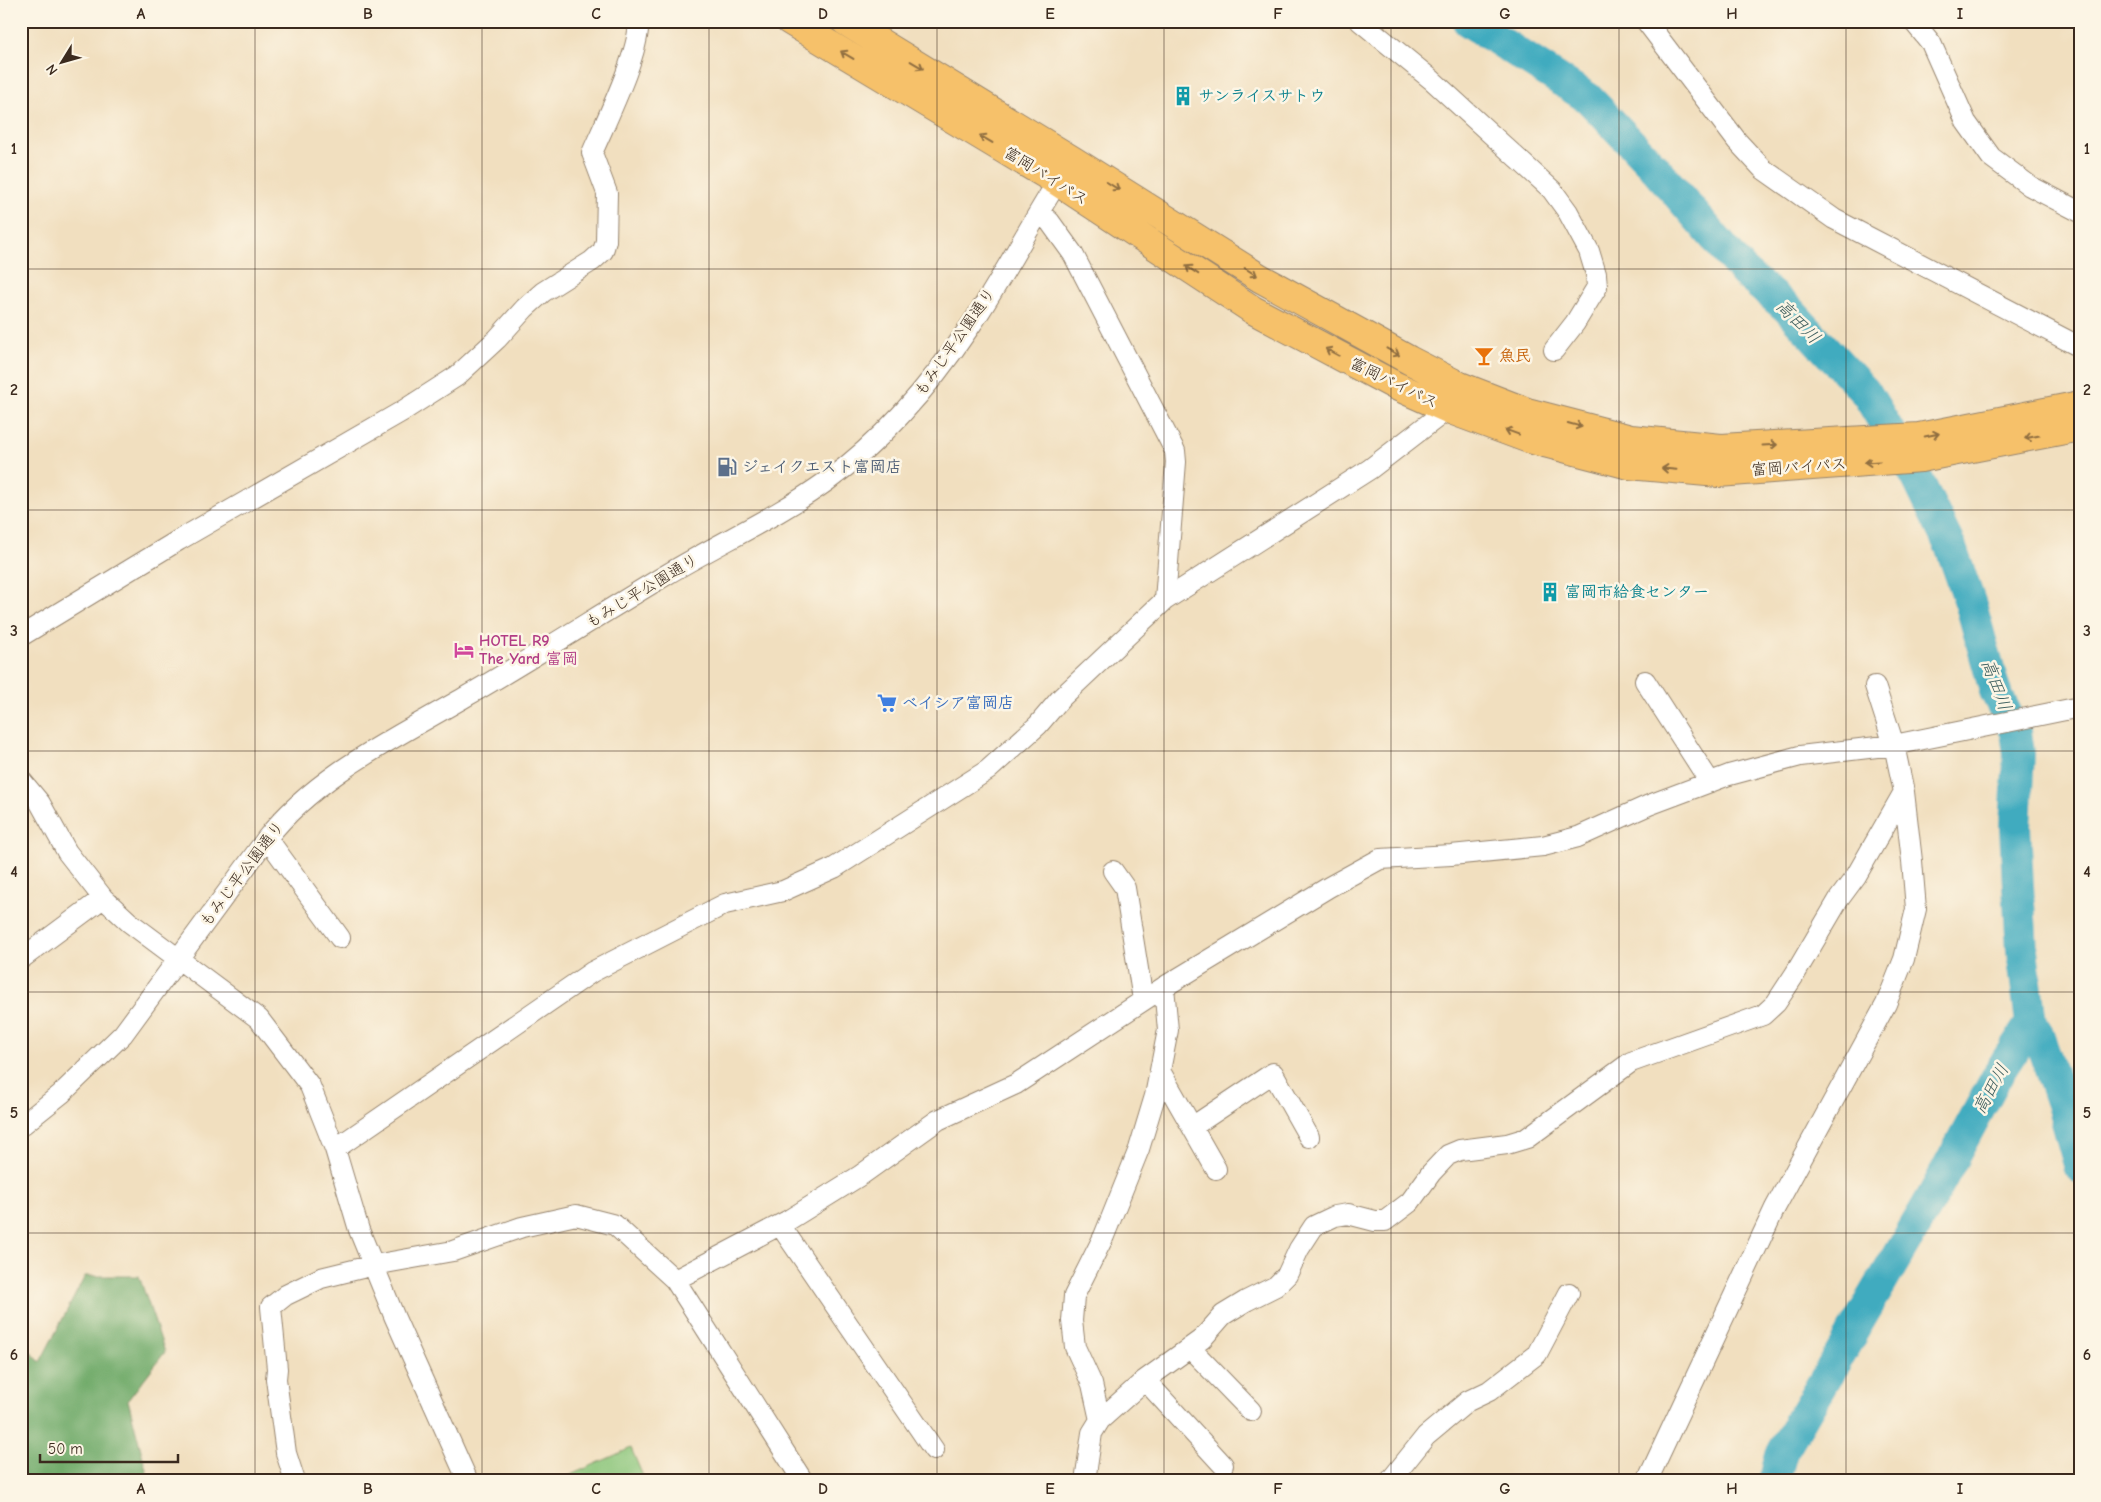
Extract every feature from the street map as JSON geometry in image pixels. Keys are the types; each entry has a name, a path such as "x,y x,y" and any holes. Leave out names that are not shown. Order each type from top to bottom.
{"highway":[{"name":"富岡バイパス","path":"790,21 1409,360 1460,386 1527,412 1720,460"},
{"name":"富岡バイパス","path":"845,21 1065,171 1253,310 1396,386 1448,409 1530,439 1629,465 1720,460 1921,458 2077,413"}],"street":[{"path":"21,636 179,540 401,412 456,376 497,339 525,308 543,292 592,261 603,251 606,241 608,193 592,153 637,41 638,21"},
{"path":"1360,21 1432,80 1552,190 1568,212 1588,251 1596,274 1597,287 1575,323 1554,350"},
{"path":"1646,21 1737,141 1763,169 1834,218 2080,347"},
{"path":"1913,21 1931,42 1966,122 1991,157 2030,186 2080,212"},
{"name":"もみじ平公園通り","path":"21,1126 60,1094 123,1034 267,838 278,824 308,797 346,768 536,656 667,574 827,481 871,444 919,395 971,325 1065,171"},
{"path":"1040,213 1050,222 1073,254 1175,452 1176,462 1165,600"},
{"path":"335,1149 592,972 724,904 783,891 834,868 980,776 1038,725 1061,698 1165,600 1370,469 1448,409"},
{"path":"1645,681 1710,782"},
{"path":"1647,1481 1775,1208 1886,1004 1904,959 1916,909 1901,743 1874,686"},
{"path":"675,1280 780,1225 861,1175 938,1120 1016,1084 1164,987 1329,887 1380,859 1451,855 1543,846 1578,837 1649,805 1729,775 1800,756 1901,743 2072,709"},
{"path":"21,780 40,803 66,852 103,898 128,922 259,1019 310,1086 335,1149 359,1230 395,1318 468,1481"},
{"path":"1085,1481 1092,1433 1100,1420 1145,1380 1202,1339 1223,1315 1276,1286 1287,1275 1299,1249 1314,1226 1335,1216 1348,1214 1375,1221 1385,1220 1410,1202 1431,1173 1448,1155 1460,1150 1507,1144 1527,1138 1631,1062 1763,1015 1776,1003 1795,974 1856,876 1904,792"},
{"path":"267,838 340,938"},
{"path":"1113,871 1125,888 1143,1000"},
{"path":"21,959 103,898"},
{"path":"1100,1420 1092,1384 1075,1347 1072,1321 1074,1296 1104,1236 1139,1149 1155,1096 1168,1030 1164,987"},
{"path":"1160,1071 1216,1169"},
{"path":"1192,1127 1273,1073 1310,1137"},
{"path":"295,1481 286,1453 276,1379 277,1369 271,1306 286,1295 321,1278 374,1265 453,1251 522,1227 576,1215 615,1225 675,1280 803,1481"},
{"path":"780,1225 934,1450"},
{"path":"1390,1481 1426,1436 1468,1401 1489,1391 1537,1354 1569,1293"},
{"path":"1190,1348 1251,1410"},
{"path":"1145,1380 1223,1466"}],"green space":[{"path":"85,1276 139,1276 165,1352 128,1400 149,1481 21,1481 21,1341 40,1362"},
{"path":"631,1448 645,1481 557,1481"}],"waterway":[{"name":"高田川","path":"1468,21 1588,98 1654,167 1745,273 1787,308 1867,394 1916,476 1951,548 1971,605 1995,691 2016,732 2019,753 2015,827 2018,886 2022,950 2031,1023 2001,1069 1932,1197 1782,1452 1774,1481"},
{"path":"2031,1023 2037,1032 2062,1104 2080,1168"}],"place":[{"name":"サンライスサトウ","path":"1183,96"},
{"name":"魚民","path":"1484,356"},
{"name":"ジェイクエスト富岡店","path":"727,467"},
{"name":"富岡市給食センター","path":"1550,592"},
{"name":"HOTEL R9 The Yard 富岡","path":"464,650"},
{"name":"ベイシア富岡店","path":"887,703"}]}
